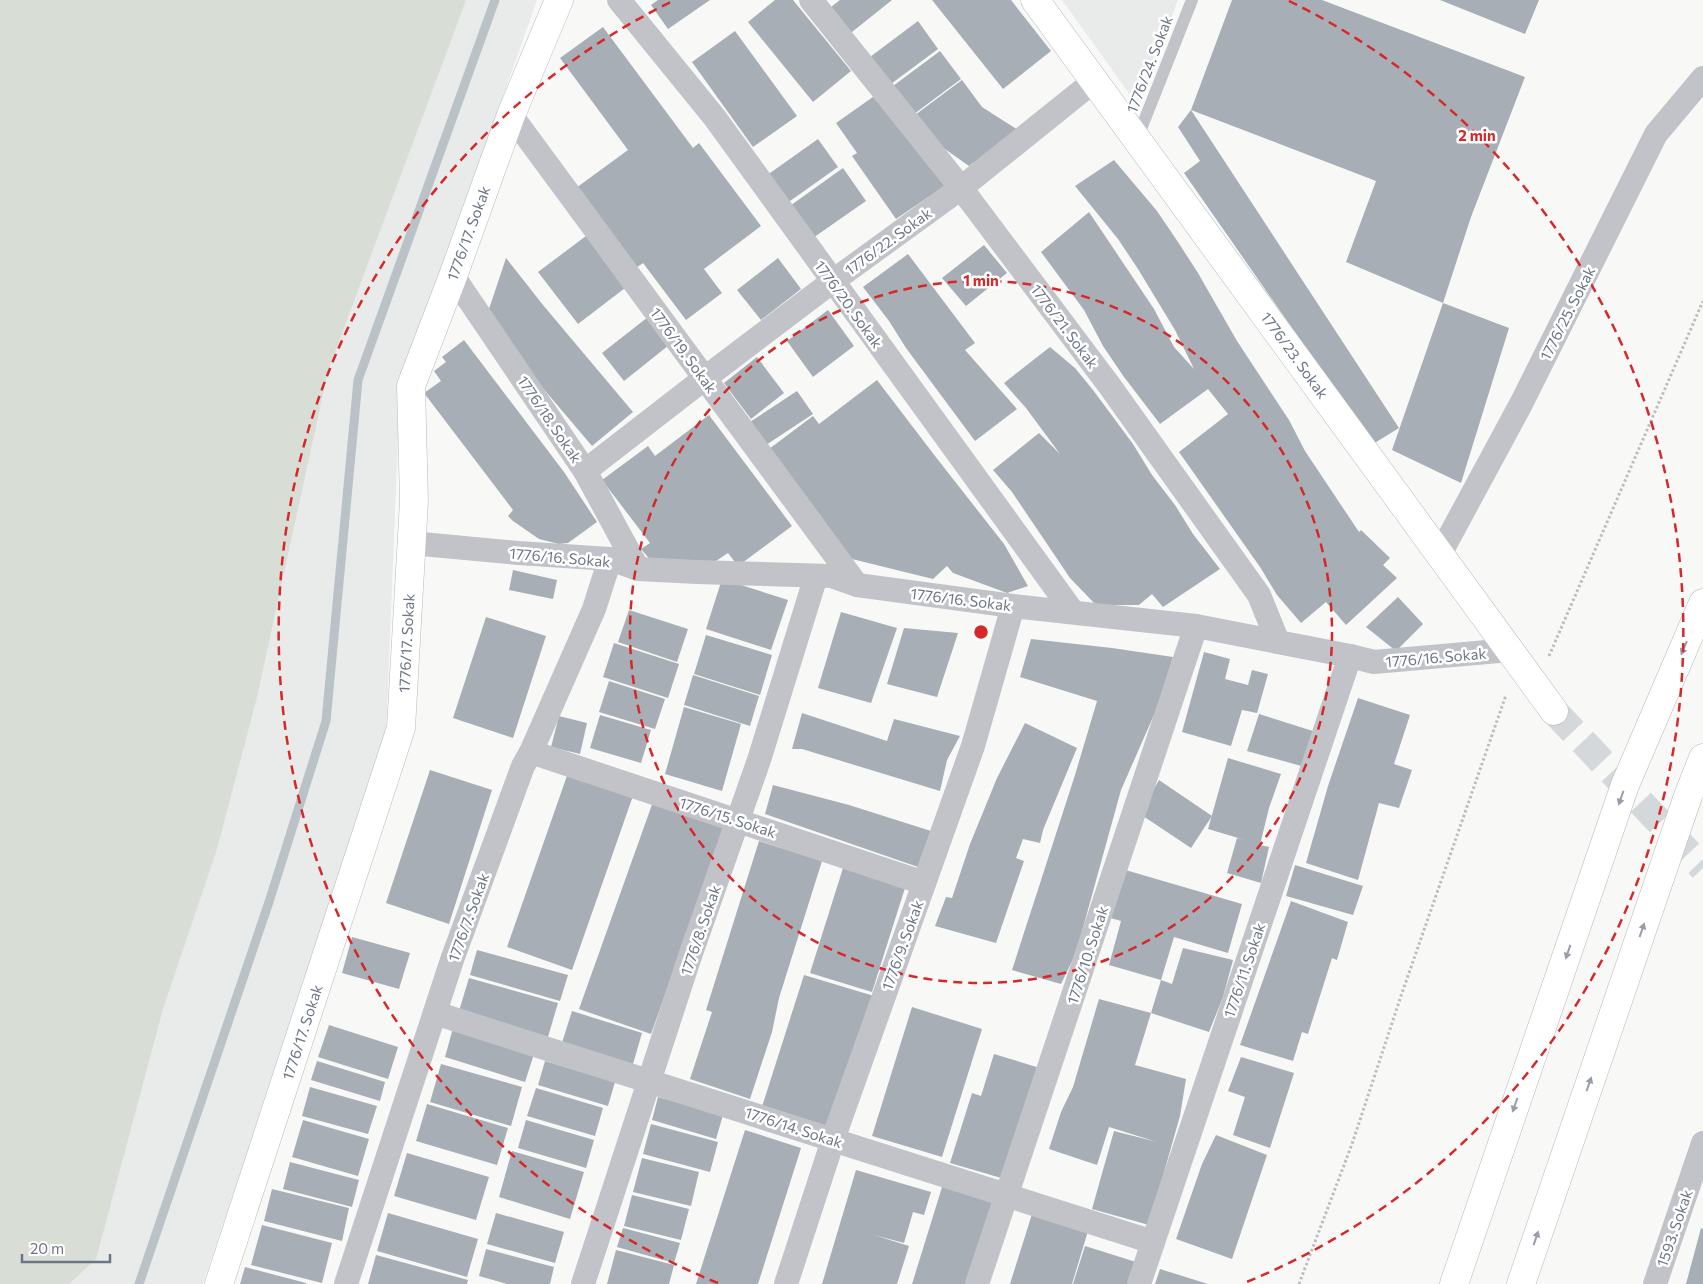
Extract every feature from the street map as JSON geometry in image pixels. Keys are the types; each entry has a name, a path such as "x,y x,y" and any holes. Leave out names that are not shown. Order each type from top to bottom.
{"main road":[{"name":"1776/17. Sokak","path":"219,1284 401,728 414,501 411,386 511,115 559,0"},
{"name":"1776/23. Sokak","path":"1035,0 1554,711"},
{"path":"1454,1284 1626,785 1703,603"},
{"path":"1521,1284 1688,796 1703,758"}],"street":[{"name":"1776/20. Sokak","path":"620,0 715,118 1072,612"},
{"name":"1776/21. Sokak","path":"811,0 961,188 1109,384 1259,595 1278,642"},
{"name":"1776/25. Sokak","path":"1440,554 1521,404 1656,134 1703,78"},
{"name":"1776/22. Sokak","path":"585,471 833,281 961,188 1094,81"},
{"name":"1776/19. Sokak","path":"511,115 857,585"},
{"name":"1776/18. Sokak","path":"453,276 585,471 638,568"},
{"name":"1776/16. Sokak","path":"411,543 518,554 610,558 638,568 697,572 831,576 857,585 1013,606 1196,626 1374,662 1514,656"},
{"name":"1776/7. Sokak","path":"346,1284 452,960 520,776 594,609 610,558"},
{"name":"1776/8. Sokak","path":"583,1284 689,959 759,760 816,576"},
{"name":"1776/9. Sokak","path":"786,1284 833,1140 973,746 1013,606"},
{"name":"1776/10. Sokak","path":"977,1284 1196,626"},
{"name":"1776/11. Sokak","path":"1139,1284 1350,656"},
{"name":"1776/15. Sokak","path":"531,752 924,883"},
{"name":"1776/14. Sokak","path":"435,1013 1153,1242"},
{"name":"1593. Sokak","path":"1655,1284 1703,1144"}],"lane":[{"name":"1776/24. Sokak","path":"1137,140 1192,0"}],"path":[{"path":"1536,686 1703,301"},
{"path":"1299,1284 1355,1136 1514,656"}],"shaded area":[{"path":"0,0 537,0 400,390 386,735 203,1284 0,1284"},
{"path":"0,0 466,0 328,371 257,697 217,849 163,1009 96,1259 69,1284 0,1284"},
{"path":"1062,0 1178,0 1139,107"}],"building":[{"path":"658,0 710,0 668,29 651,5"},
{"path":"775,0 793,0 851,71 813,102 748,22"},
{"path":"840,0 892,0 847,36 827,10"},
{"path":"932,0 1011,0 1051,51 1003,89"},
{"path":"1232,0 1322,0 1525,77 1471,217 1443,303 1346,262 1376,181 1191,110"},
{"path":"1440,0 1539,0 1525,34"},
{"path":"918,21 938,49 891,84 870,57"},
{"path":"603,27 693,148 699,143 761,226 704,269 722,293 686,320 643,263 636,268 576,188 628,150 560,58"},
{"path":"735,31 797,116 753,147 692,62"},
{"path":"940,51 961,79 914,114 893,86"},
{"path":"962,80 982,107 1018,130 969,166 935,142 915,115"},
{"path":"880,92 946,185 896,219 852,156 857,153 836,123"},
{"path":"1191,110 1399,428 1373,444 1184,173 1200,161 1178,127"},
{"path":"818,139 838,167 783,206 763,178"},
{"path":"1114,160 1157,211 1178,242 1237,341 1289,420 1305,451 1359,532 1361,530 1390,558 1383,565 1397,578 1346,625 1326,602 1301,623 1277,595 1260,567 1179,452 1228,414 1208,389 1160,424 1124,377 1103,346 1084,310 1041,252 1089,212 1154,309 1174,347 1194,369 1175,330 1138,269 1118,239 1075,186"},
{"path":"843,168 866,201 810,240 787,208"},
{"path":"586,236 625,288 578,324 538,272"},
{"path":"984,245 1007,273 966,306 942,278"},
{"path":"908,254 975,343 965,350 1017,409 975,441 863,287"},
{"path":"506,258 633,412 592,446 502,340 487,315"},
{"path":"778,258 801,289 761,320 737,290"},
{"path":"1443,303 1509,328 1461,483 1392,450"},
{"path":"828,310 854,346 813,377 787,341"},
{"path":"648,317 669,345 624,381 602,353"},
{"path":"464,340 564,472 597,522 568,543 559,544 539,539 508,516 513,510 424,393 441,381 434,371 446,362 442,357"},
{"path":"1050,347 1075,368 1093,390 1133,444 1193,534 1220,569 1163,607 1152,594 1139,605 1096,605 1070,578 1012,492 993,470 1039,433 1060,454 1026,408 1004,383"},
{"path":"757,357 784,393 751,419 724,383"},
{"path":"877,380 1004,544 1028,586 1007,593 953,573 947,566 933,579 852,559 769,449 813,416 819,424"},
{"path":"797,391 813,414 766,445 750,422"},
{"path":"709,415 792,526 738,566 728,553 704,569 653,563 641,549 650,543 602,480 648,446 655,456"},
{"path":"513,570 557,580 553,599 509,590"},
{"path":"722,579 788,600 771,650 706,629"},
{"path":"1398,597 1423,624 1396,651 1366,627"},
{"path":"629,610 688,629 677,662 618,642"},
{"path":"841,612 897,628 871,703 818,688"},
{"path":"486,617 546,636 513,738 453,718"},
{"path":"904,628 958,633 937,697 887,684"},
{"path":"706,635 772,655 760,695 694,674"},
{"path":"1031,639 1173,657 1157,708 1121,790 1076,953 1061,984 1012,970 1097,701 1020,677"},
{"path":"614,643 679,664 668,698 603,677"},
{"path":"1204,652 1230,659 1225,679 1248,685 1252,670 1268,674 1257,713 1242,710 1231,746 1182,732"},
{"path":"693,675 759,696 750,726 684,705"},
{"path":"609,681 665,699 655,729 599,712"},
{"path":"1358,698 1410,715 1394,764 1412,770 1399,808 1379,803 1358,880 1306,863 1328,786"},
{"path":"684,707 741,724 722,791 665,774"},
{"path":"802,713 887,741 894,719 960,736 947,760 940,791 802,749 792,749"},
{"path":"1259,714 1316,732 1305,767 1247,751"},
{"path":"600,715 651,730 641,763 590,748"},
{"path":"559,716 587,723 580,754 551,747"},
{"path":"1025,723 1077,748 1043,830 1040,843 1023,839 1016,858 1024,861 996,943 935,926 946,897 952,898 970,844 997,778"},
{"path":"1228,758 1281,774 1269,808 1260,845 1269,847 1261,883 1227,873 1237,838 1245,840 1208,829"},
{"path":"430,770 492,790 449,924 386,903"},
{"path":"569,770 634,793 572,970 507,947"},
{"path":"1159,780 1212,816 1191,848 1140,814"},
{"path":"773,785 849,805 931,831 918,867 765,814"},
{"path":"654,799 726,825 651,1034 579,1009"},
{"path":"759,841 822,861 779,998 772,1032 750,1099 690,1079 712,1012 706,1010"},
{"path":"1295,865 1363,886 1353,915 1286,896"},
{"path":"843,868 905,888 872,992 810,973"},
{"path":"1122,869 1242,904 1228,953 1174,937 1161,980 1109,965 1121,921 1107,917"},
{"path":"1291,901 1348,922 1337,960 1332,958 1308,1034 1302,1032 1293,1061 1240,1045"},
{"path":"352,937 410,953 399,989 342,973"},
{"path":"1183,948 1233,960 1223,997 1209,1032 1151,1013 1161,980 1172,984"},
{"path":"477,950 568,975 560,1001 470,975"},
{"path":"804,975 874,996 828,1134 760,1113"},
{"path":"469,978 558,1003 548,1037 459,1011"},
{"path":"1099,999 1151,1013 1135,1065 1186,1079 1180,1116 1149,1225 1092,1209 1114,1131 1157,1142 1109,1127 1097,1165 1049,1149 1061,1112 1073,1087"},
{"path":"912,1007 982,1029 942,1157 872,1136"},
{"path":"572,1011 642,1033 631,1071 560,1049"},
{"path":"329,1025 398,1047 388,1079 318,1057"},
{"path":"453,1028 534,1054 525,1082 445,1057"},
{"path":"994,1054 1043,1069 1008,1180 950,1163 972,1093 981,1096"},
{"path":"1241,1057 1294,1073 1270,1148 1233,1135 1245,1097 1228,1091"},
{"path":"317,1061 385,1082 380,1101 311,1080"},
{"path":"545,1061 615,1082 608,1106 538,1085"},
{"path":"441,1064 522,1087 511,1126 430,1102"},
{"path":"310,1087 377,1106 368,1134 302,1116"},
{"path":"536,1088 603,1108 595,1136 527,1116"},
{"path":"658,1097 723,1115 716,1139 652,1120"},
{"path":"427,1104 508,1128 497,1165 416,1141"},
{"path":"303,1120 369,1139 358,1176 292,1157"},
{"path":"526,1120 594,1140 586,1168 518,1148"},
{"path":"651,1124 718,1142 710,1172 643,1154"},
{"path":"745,1130 801,1148 758,1284 696,1284"},
{"path":"1216,1135 1267,1155 1232,1259 1176,1239 1202,1164"},
{"path":"512,1151 584,1172 570,1219 499,1197"},
{"path":"407,1153 489,1177 476,1220 394,1196"},
{"path":"642,1158 699,1172 691,1206 633,1192"},
{"path":"290,1162 359,1180 352,1207 283,1189"},
{"path":"856,1170 931,1192 924,1215 913,1212 904,1243 874,1235 909,1246 897,1284 822,1284"},
{"path":"943,1184 997,1201 971,1284 912,1284"},
{"path":"272,1189 349,1208 342,1241 264,1221"},
{"path":"632,1195 689,1209 681,1240 624,1226"},
{"path":"388,1213 478,1239 467,1277 377,1251"},
{"path":"496,1213 564,1232 555,1263 487,1244"},
{"path":"1032,1214 1088,1231 1072,1284 1010,1284"},
{"path":"262,1225 332,1243 322,1283 251,1265"},
{"path":"623,1228 680,1243 674,1263 617,1247"},
{"path":"1701,1228 1703,1229 1703,1284 1686,1284"},
{"path":"1085,1246 1136,1262 1130,1284 1073,1284"},
{"path":"486,1249 554,1267 550,1284 507,1284 479,1276"},
{"path":"616,1250 674,1265 669,1284 607,1284"},
{"path":"376,1255 468,1280 467,1284 368,1284"},
{"path":"245,1267 306,1283 306,1284 240,1284"},
{"path":"1160,1269 1208,1284 1155,1284"}],"waterway":[{"path":"139,1284 269,902 326,721 358,380 495,0"}],"tunnel":[{"path":"1554,711 1703,868"}]}
